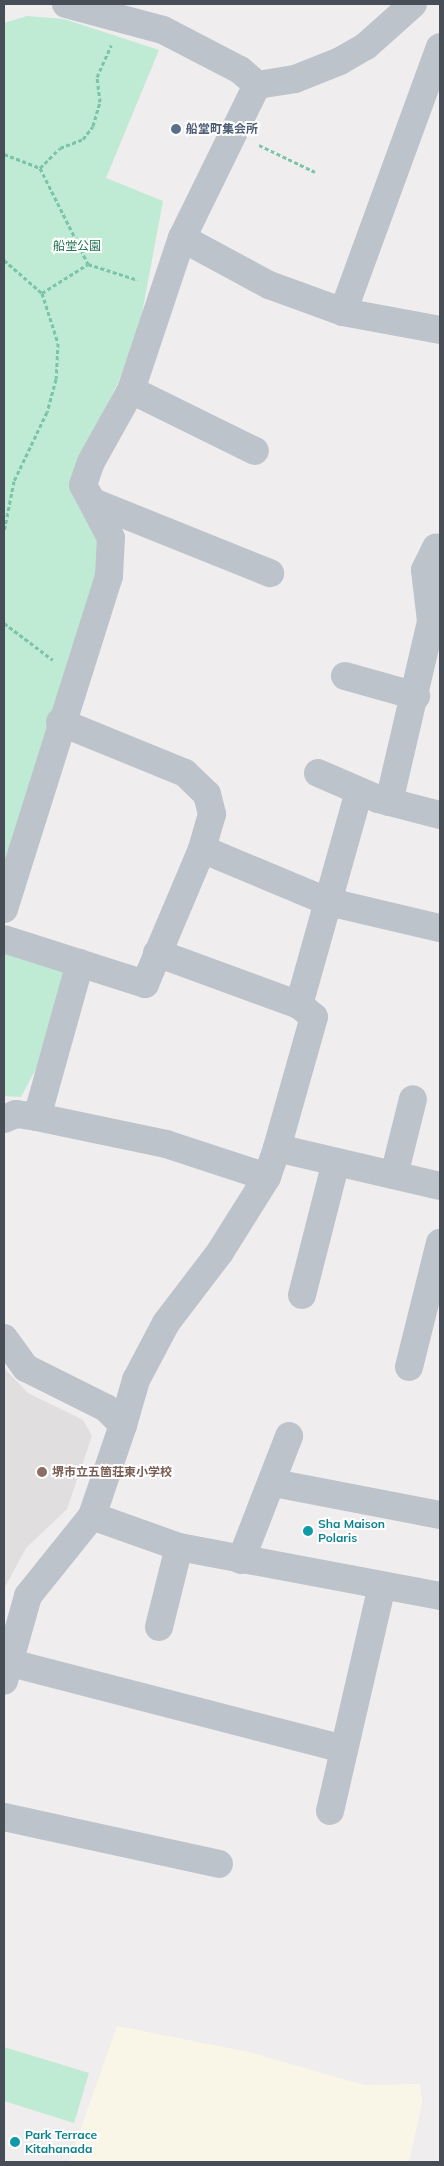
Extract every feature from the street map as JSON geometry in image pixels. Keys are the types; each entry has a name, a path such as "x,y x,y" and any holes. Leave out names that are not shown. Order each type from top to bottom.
{"street":[{"path":"257,85 295,79 340,61 366,46 413,4"},
{"path":"80,5 163,30 240,70 257,85"},
{"path":"343,312 440,48"},
{"path":"4,909 60,722 109,576 111,538 94,502 83,485 90,462 131,390 182,238 232,132 257,85"},
{"path":"182,238 269,285 343,312 440,330"},
{"path":"131,390 255,451"},
{"path":"94,502 270,573"},
{"path":"389,802 436,622 425,570 436,546"},
{"path":"345,676 416,696"},
{"path":"4,939 145,984 156,952 202,849 212,814 207,794 184,773 60,722"},
{"path":"318,773 359,792 440,815"},
{"path":"299,1004 359,792"},
{"path":"202,849 329,902 440,928"},
{"path":"156,952 299,1004 314,1018 277,1148 266,1177 220,1252 166,1323 136,1380 92,1516 28,1596 7,1672 344,1750"},
{"path":"36,1117 80,963"},
{"path":"394,1175 413,1098"},
{"path":"4,1118 16,1114 36,1117 166,1144 266,1177"},
{"path":"277,1148 440,1186"},
{"path":"302,1295 336,1162"},
{"path":"409,1367 440,1243"},
{"path":"4,1338 26,1368 106,1408 123,1425"},
{"path":"242,1560 274,1483 289,1436"},
{"path":"274,1483 440,1515"},
{"path":"92,1516 179,1547 440,1596"},
{"path":"159,1628 179,1547"},
{"path":"330,1811 382,1586"},
{"path":"4,1817 133,1849 220,1864"}],"path":[{"path":"40,168 60,148 82,138 93,126 100,102 97,77 121,18"},
{"path":"232,132 315,172"},
{"path":"4,154 40,168 88,264 166,286"},
{"path":"4,260 42,293 58,343 56,378 47,412 14,481 4,532"},
{"path":"42,293 88,264"},
{"path":"4,623 77,674"}],"shaded area":[{"name":"堺市立五箇荘東小学校","path":"4,1368 28,1393 83,1420 92,1436 67,1509 26,1548 4,1589"},
{"path":"117,2026 249,2052 364,2085 420,2084 422,2103 409,2162 69,2162"}],"green space":[{"name":"船堂公園","path":"27,16 64,19 159,50 106,178 163,201 140,324 118,383 73,471 75,500 98,537 98,565 4,872 4,23"},
{"path":"4,944 66,967 38,1065 21,1097 4,1096"},
{"path":"4,2047 89,2073 74,2123 4,2101"}],"place":[{"name":"船堂町集会所","path":"176,129"},
{"name":"堺市立五箇荘東小学校","path":"42,1472"},
{"name":"Sha Maison Polaris","path":"308,1531"},
{"name":"Park Terrace Kitahanada","path":"15,2142"}]}
